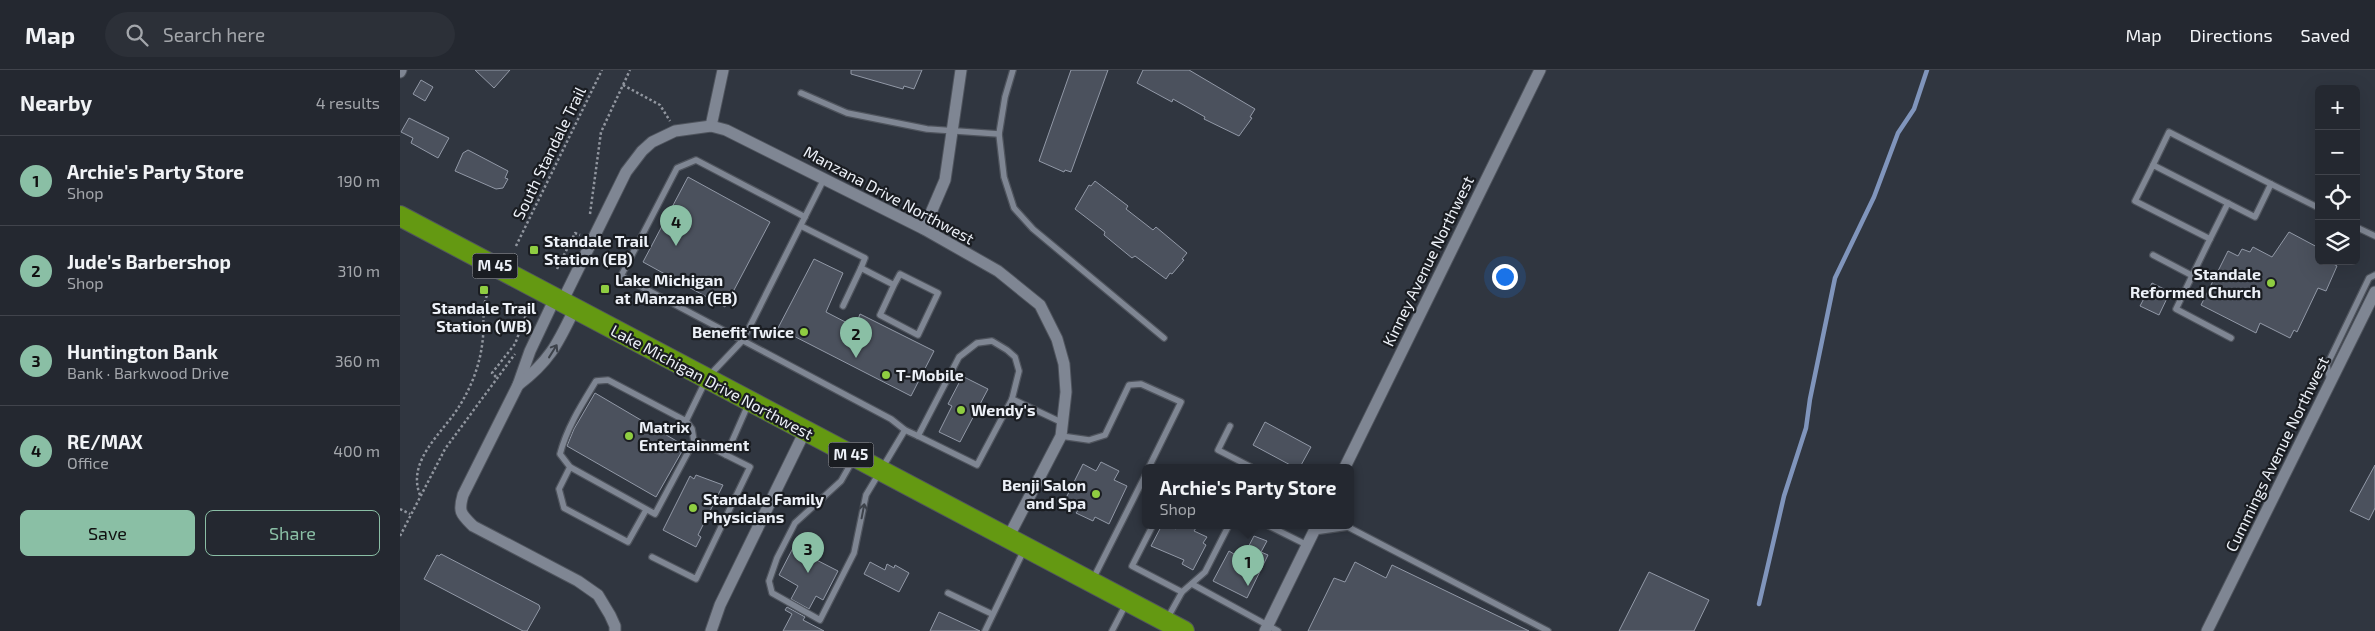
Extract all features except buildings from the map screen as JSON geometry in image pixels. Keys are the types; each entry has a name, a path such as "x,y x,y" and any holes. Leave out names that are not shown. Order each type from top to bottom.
{"highway":[{"name":"Lake Michigan Drive Northwest","path":"400,216 1184,631"}],"street":[{"path":"711,126 723,70"},
{"path":"924,229 945,180 961,70"},
{"name":"Kinney Avenue Northwest","path":"1346,464 1540,70"},
{"name":"Manzana Drive Northwest","path":"564,303 632,161 652,142 675,131 711,126 738,135 924,229 998,271 1040,305 1057,339 1064,364 1066,392 1061,436 1017,543"},
{"name":"Cummings Avenue Northwest","path":"2208,631 2375,292"},
{"path":"518,385 538,370 552,353 564,303"},
{"path":"564,303 530,352 518,385 463,495 460,508 463,516 473,526 578,581 598,594 610,615 615,631"},
{"path":"711,631 720,605 805,431"},
{"path":"1267,627 1315,529"}],"lane":[{"path":"1012,70 999,134 1004,177 1014,208 1033,229 1164,338"},
{"path":"801,94 847,113 928,129 999,134"},
{"path":"2210,239 2135,201 2169,132 2315,206"},
{"path":"805,217 696,160 677,168 621,276 891,419 905,430 977,465 1012,399 1019,371 1015,358 1007,350 992,341 978,343 959,357 918,436"},
{"path":"2153,165 2255,217 2271,184"},
{"path":"686,421 707,378 742,340 824,179"},
{"path":"2228,203 2176,309 2231,338"},
{"path":"801,226 865,258 843,306"},
{"path":"2360,229 2375,236"},
{"path":"2153,255 2193,276"},
{"path":"861,268 894,285"},
{"path":"900,274 938,293 918,335 880,315 894,285 900,274"},
{"path":"2330,383 2327,365 2369,278 2375,275"},
{"path":"599,379 608,380 686,421 692,429 694,441 655,514 570,467 560,454 564,438 596,381 599,379"},
{"path":"1061,436 1089,440 1104,435 1129,385 1141,384 1181,402 1150,464"},
{"path":"1012,399 1063,423"},
{"path":"726,454 751,401"},
{"path":"1230,426 1218,450 1245,464"},
{"path":"854,457 841,481 796,523 777,558 768,581 772,593 820,620 854,553 866,494 905,430"},
{"path":"652,558 696,579 750,467 703,443"},
{"path":"570,467 559,489 564,508 628,542 646,510"},
{"path":"1092,582 1142,482"},
{"path":"1151,529 1132,566 1182,592"},
{"path":"1166,621 1182,592 1205,572 1227,529"},
{"path":"1275,529 1307,545"},
{"path":"1350,529 1548,631"},
{"path":"985,631 1017,543"},
{"path":"1192,584 1267,627 1278,631"},
{"path":"948,593 992,614"},
{"path":"1112,631 1127,601"}],"path":[{"name":"South Standale Trail","path":"516,246 602,70"},
{"path":"587,221 592,205 601,132 630,70"},
{"path":"623,85 660,105 675,131"},
{"path":"577,243 584,228"},
{"path":"557,269 576,233 580,235"},
{"path":"420,495 416,481 429,446 459,407 471,386 481,356 483,305 487,295"},
{"path":"496,377 492,373 515,344 527,312"},
{"path":"400,536 445,449 496,377 520,347"},
{"path":"400,508 410,514"}],"waterway":[{"path":"1759,604 1784,496 1806,428 1810,399 1835,278 1874,197 1898,133 1914,109 1927,70"}],"place":[{"name":"RE/MAX","path":"676,246"},
{"name":"Standale Trail Station (EB)","path":"534,250"},
{"name":"Standale Reformed Church","path":"2271,283"},
{"name":"Lake Michigan at Manzana (EB)","path":"605,289"},
{"name":"Standale Trail Station (WB)","path":"484,290"},
{"name":"Benefit Twice","path":"804,332"},
{"name":"Jude's Barbershop","path":"856,358"},
{"name":"T-Mobile","path":"886,375"},
{"name":"Wendy's","path":"961,410"},
{"name":"Matrix Entertainment","path":"629,436"},
{"name":"Benji Salon and Spa","path":"1096,494"},
{"name":"Standale Family Physicians","path":"693,508"},
{"name":"Huntington Bank","path":"808,573"},
{"name":"Archie's Party Store","path":"1248,586"}]}
